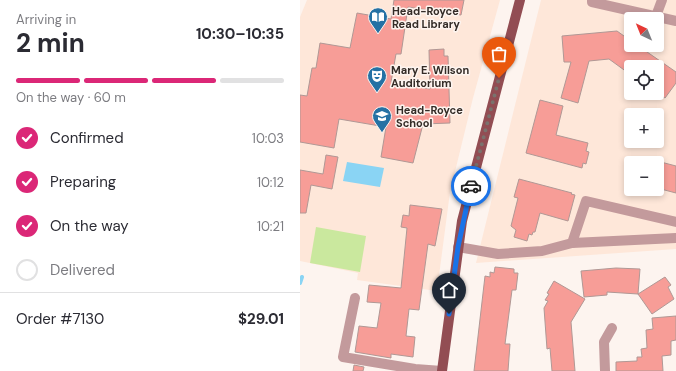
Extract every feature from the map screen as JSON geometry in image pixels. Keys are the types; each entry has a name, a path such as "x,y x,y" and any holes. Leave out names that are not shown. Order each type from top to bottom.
{"main road":[{"path":"442,371 458,247 468,198 520,0"}],"street":[{"path":"592,0 592,2 638,12"},
{"path":"658,12 662,0"},
{"path":"664,18 676,21"},
{"path":"572,243 586,201 676,222"},
{"path":"458,247 498,254 542,250 572,243 676,238"},
{"path":"355,298 343,357 415,369 442,371"},
{"path":"605,371 604,342 612,328"}],"shaded area":[{"name":"Head-Royce School","path":"307,0 500,0 473,98 450,192 437,291 357,280 358,273 300,261 300,17"},
{"path":"541,0 676,0 676,249 476,263"}],"green space":[{"path":"316,227 366,236 360,272 310,263"}],"water":[{"path":"347,162 384,168 380,187 343,181"}],"building":[{"path":"394,0 464,0 461,15 408,7 401,54 396,54 391,82 430,89 429,50 444,49 444,56 448,56 450,123 423,124 413,163 381,157 386,127 339,119 334,148 300,142 300,95 307,96 312,68 316,68 320,43 350,48 357,13 391,19"},
{"path":"617,31 624,36 624,52 647,52 659,60 624,60 624,70 609,59 589,61 578,103 561,98 571,62 564,62 562,36"},
{"path":"664,64 676,72 676,83 665,98"},
{"path":"540,100 563,106 556,135 588,143 586,151 589,152 586,164 583,163 582,168 526,153"},
{"path":"326,155 338,157 332,189 311,185 306,213 300,213 300,170 323,174"},
{"path":"664,163 676,166 676,193 664,190"},
{"path":"519,179 575,195 568,221 540,213 535,232 533,232 532,235 529,234 527,241 514,237 516,230 511,226 518,198 514,197"},
{"path":"410,205 442,209 435,246 428,244 419,310 409,309 406,336 415,337 413,357 391,354 391,358 355,352 359,326 377,328 381,303 367,302 369,285 401,288 407,228 401,227 403,215 409,216"},
{"path":"495,267 514,269 514,273 518,273 516,290 512,290 505,344 510,344 508,371 474,371 485,276 490,277 490,272 494,273"},
{"path":"616,268 640,269 638,294 607,292 607,295 584,297 581,271"},
{"path":"665,277 671,285 668,287 674,299 652,314 638,294"},
{"path":"554,281 585,299 571,322 575,371 552,371 550,348 547,349 544,308 548,301 545,300 549,294 547,293"},
{"path":"676,316 676,340 671,341 671,355 662,356 663,371 616,371 616,362 637,361 637,357 642,357 641,349 647,348 646,330 653,329 652,318"},
{"path":"354,365 364,367 363,371 353,371"}],"waterway":[{"path":"300,283 302,277"}],"way so far":[{"path":"471,186 499,78"}],"place":[{"name":"Head-Royce Read Library","path":"378,34"},
{"name":"Mary E. Wilson Auditorium","path":"377,93"},
{"name":"Head-Royce School","path":"382,133"}],"route":[{"path":"449,314 462,221 471,186"}]}
